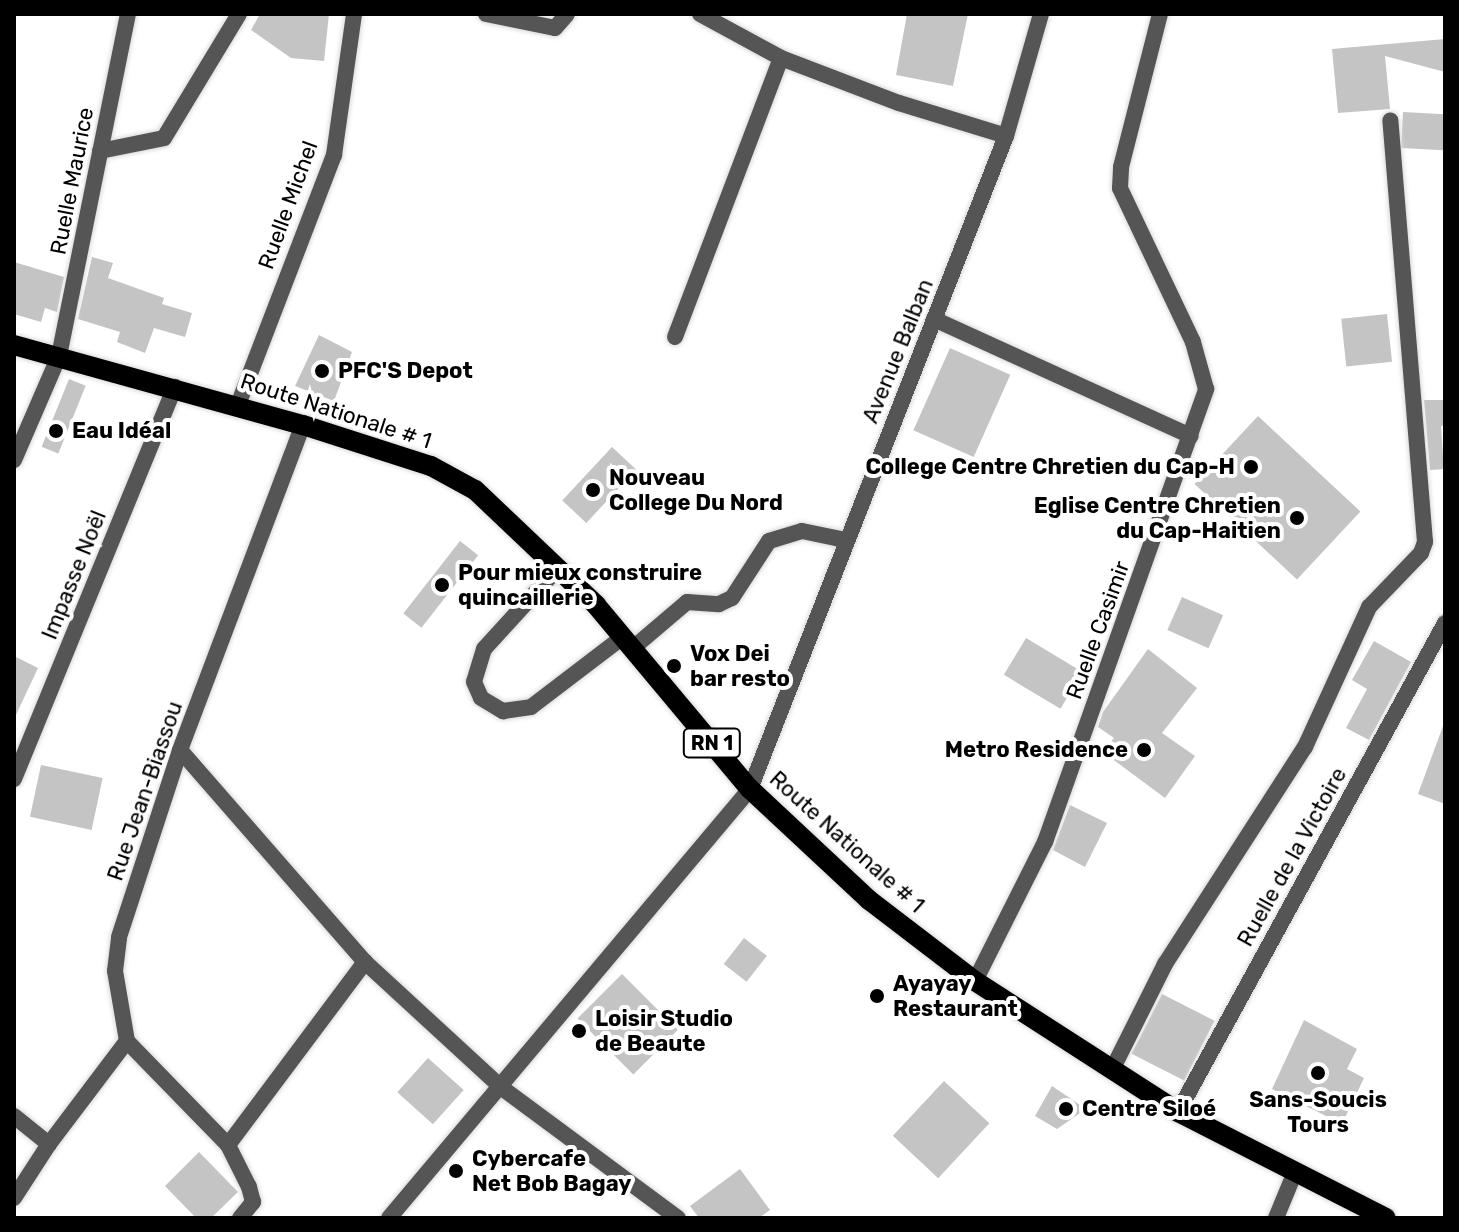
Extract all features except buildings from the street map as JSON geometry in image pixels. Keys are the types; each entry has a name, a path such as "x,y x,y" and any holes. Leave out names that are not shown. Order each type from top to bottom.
{"main road":[{"name":"Route Nationale # 1","path":"14,345 175,387 303,425 431,466 475,490 628,642 750,789 869,900 975,981 1178,1112 1386,1218"}],"street":[{"name":"Ruelle Maurice","path":"14,460 59,356 128,14"},
{"path":"100,151 164,138 239,14"},
{"name":"Ruelle Michel","path":"238,405 334,155 354,14"},
{"path":"486,14 555,28 567,14"},
{"path":"700,14 781,58 899,103 1006,136"},
{"name":"Avenue Balban","path":"389,1218 502,1088 750,789 1006,136 1041,14"},
{"name":"Ruelle Casimir","path":"975,981 1045,842 1206,389 1201,365 1120,188 1121,167 1160,14"},
{"path":"675,337 781,58"},
{"path":"1112,1070 1165,964 1305,747 1369,607 1421,553 1425,542 1390,120"},
{"path":"934,319 1191,436"},
{"name":"Impasse Noël","path":"14,779 175,387"},
{"name":"Rue Jean-Biassou","path":"127,1041 115,971 119,937 180,750 303,425"},
{"path":"557,569 484,649 474,682 481,698 503,711 531,707 687,602 719,604 732,598 769,541 802,531 846,540"},
{"name":"Ruelle de la Victoire","path":"1178,1112 1445,623"},
{"path":"180,750 365,962 502,1088 678,1218"},
{"path":"228,1145 365,962"},
{"path":"14,1198 49,1144 127,1041 228,1145 253,1202 240,1218"},
{"path":"14,1116 49,1144"},
{"path":"1276,1218 1295,1172"}],"place":[{"name":"PFC'S Depot","path":"322,371"},
{"name":"Eau Idéal","path":"56,431"},
{"name":"College Centre Chretien du Cap-H","path":"1251,467"},
{"name":"Nouveau College Du Nord","path":"593,490"},
{"name":"Eglise Centre Chretien du Cap-Haitien","path":"1297,518"},
{"name":"Pour mieux construire quincaillerie","path":"442,585"},
{"name":"Vox Dei bar resto","path":"674,666"},
{"name":"Metro Residence","path":"1144,750"},
{"name":"Ayayay Restaurant","path":"877,996"},
{"name":"Loisir Studio de Beaute","path":"579,1031"},
{"name":"Sans-Soucis Tours","path":"1318,1073"},
{"name":"Centre Siloé","path":"1066,1109"},
{"name":"Cybercafe Net Bob Bagay","path":"456,1171"}]}
